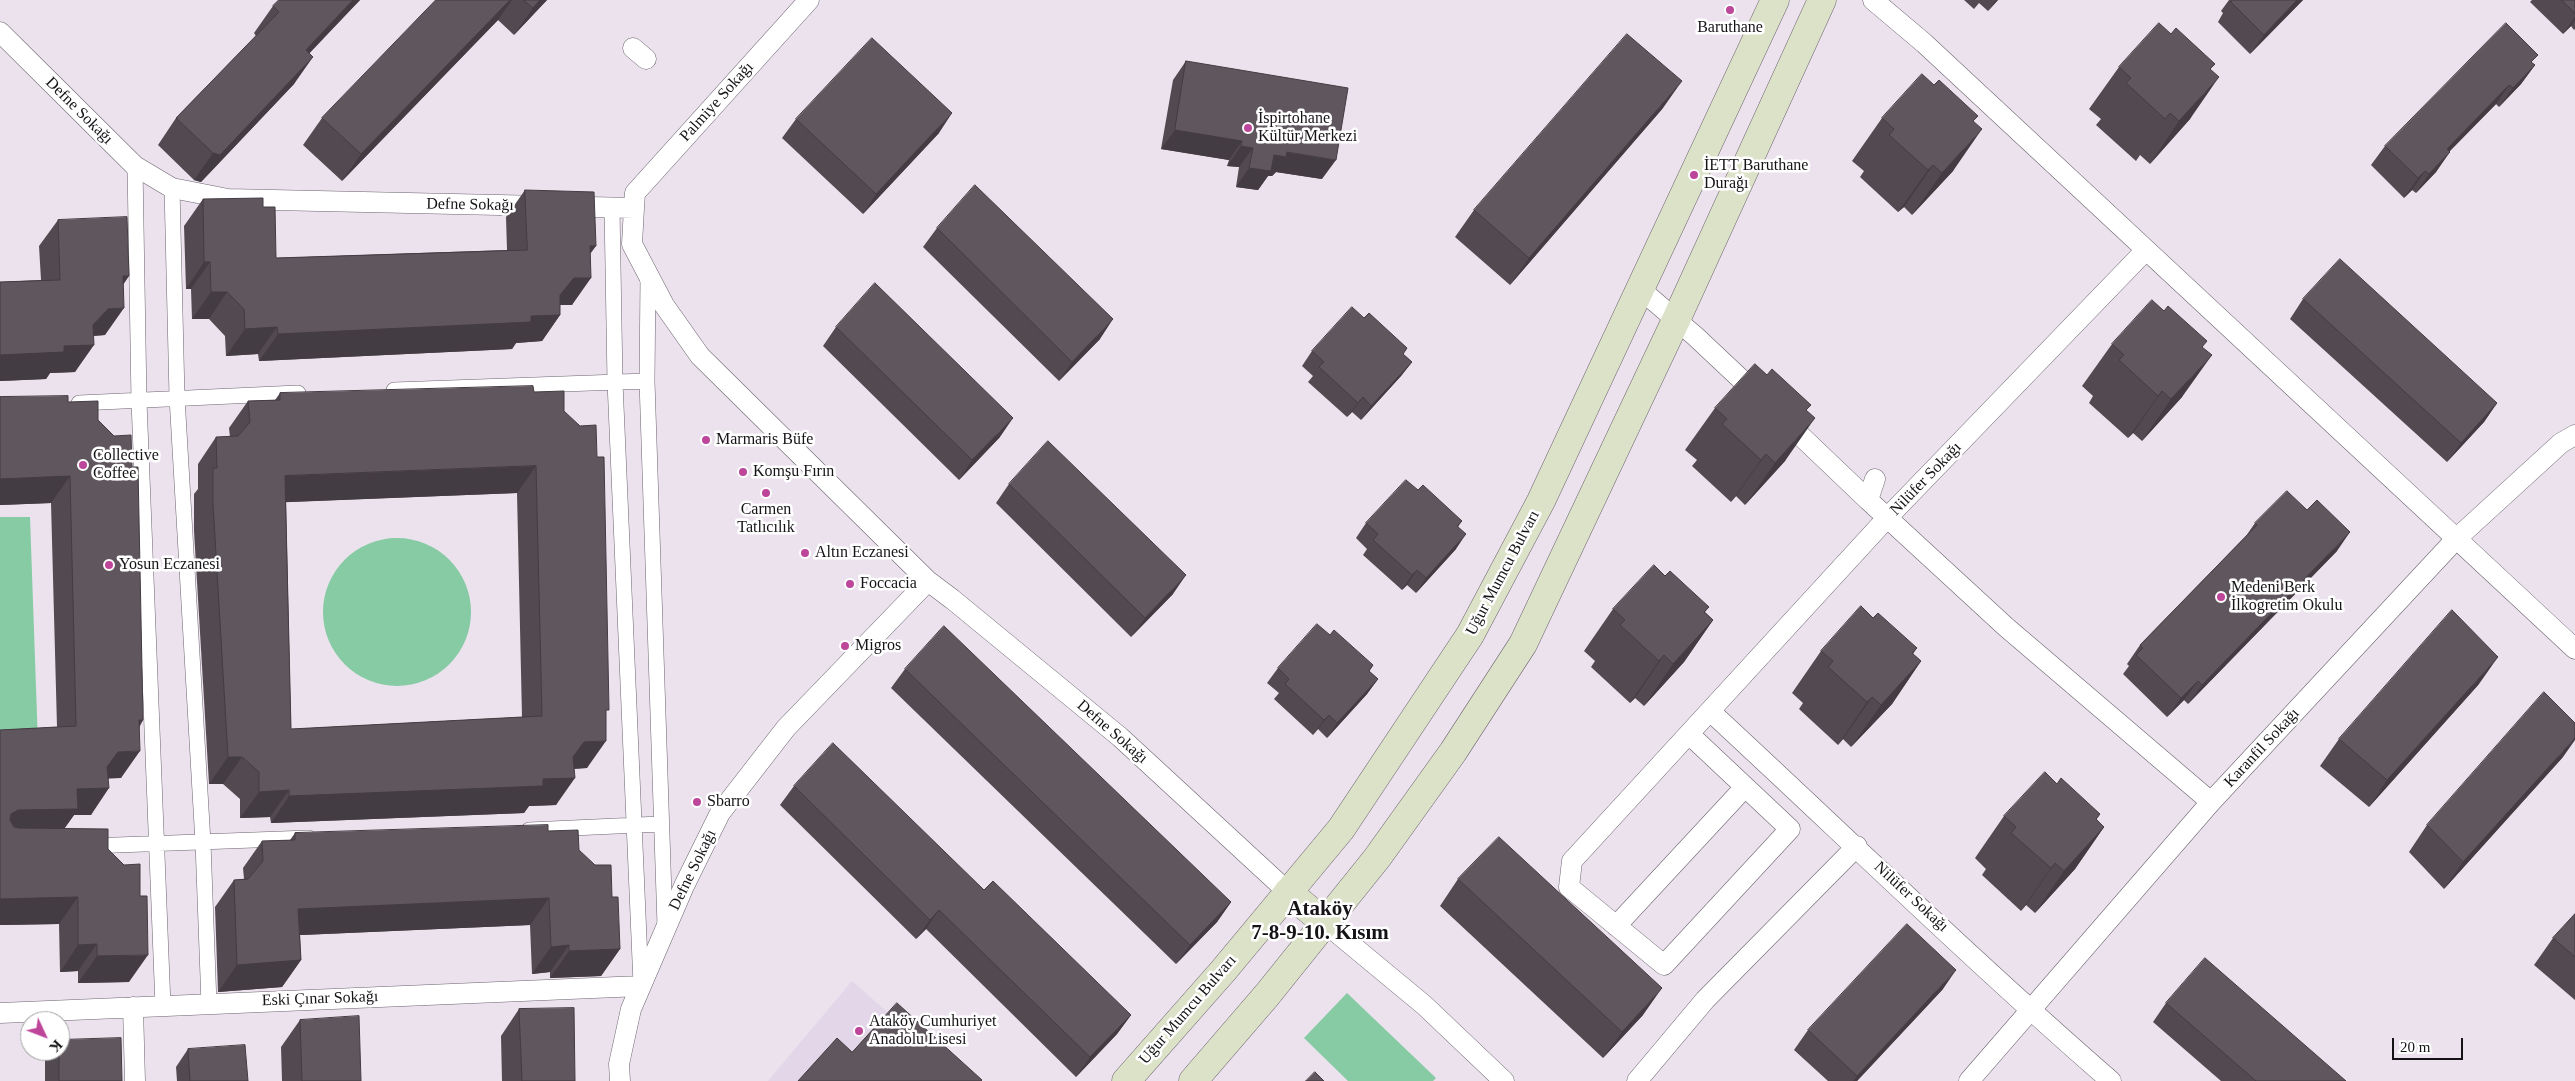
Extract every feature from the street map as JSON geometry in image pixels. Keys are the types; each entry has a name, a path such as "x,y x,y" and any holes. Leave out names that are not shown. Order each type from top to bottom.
{"main road":[{"name":"Uğur Mumcu Bulvarı","path":"1126,1081 1341,829 1470,634 1541,501 1776,0"},
{"path":"1193,1081 1377,858 1453,752 1523,644 1676,320 1822,0"},
{"path":"1288,892 1325,922"}],"street":[{"name":"Palmiye Sokağı","path":"634,208 635,193 809,0"},
{"path":"1873,0 1924,43 2575,649"},
{"name":"Defne Sokağı","path":"0,32 135,166 172,188 228,199 634,208 632,244 664,305 700,356 928,582 952,599 1120,737 1288,892"},
{"path":"135,166 139,401 155,845 163,1006"},
{"path":"172,188 177,397 203,843 208,1004"},
{"path":"612,208 615,382 641,986"},
{"name":"Nilüfer Sokağı","path":"1616,926 1569,887 1572,861 1888,518 2146,250"},
{"path":"648,276 647,381 660,824 665,930"},
{"path":"1640,289 1676,320 2006,626 2211,802"},
{"path":"376,390 647,381"},
{"path":"60,404 139,401 177,397 316,392"},
{"name":"Karanfil Sokağı","path":"1969,1081 2211,802 2456,539 2561,443 2575,435"},
{"path":"1868,500 1875,479"},
{"name":"Defne Sokağı","path":"620,1081 619,1064 631,1009 665,930 720,813 786,728 928,582"},
{"name":"Nilüfer Sokağı","path":"1711,712 1857,846 2030,1010 2111,1081"},
{"path":"1690,735 1790,828 1664,965 1616,926 1745,787"},
{"path":"516,830 660,824"},
{"path":"78,846 155,845 320,838"},
{"path":"1637,1081 1705,1000 1857,846"},
{"path":"1325,922 1424,1005 1504,1081"},
{"name":"Eski Çınar Sokağı","path":"0,1013 641,986"},
{"path":"133,1007 135,1081"}],"shaded area":[{"name":"Ataköy Cumhuriyet Anadolu Lisesi","path":"852,981 966,1081 768,1081"}],"green space":[{"path":"0,517 30,517 38,744 0,745"},
{"path":"397,538 411,539 425,544 438,550 449,560 459,571 465,584 470,598 470,626 465,640 459,653 449,664 438,674 425,680 411,685 397,686 383,685 369,680 356,674 345,664 335,653 329,640 324,626 323,612 324,598 329,584 335,571 345,560 356,550 369,544 383,539"},
{"path":"1347,993 1436,1078 1433,1081 1348,1081 1304,1038"}],"building":[{"path":"279,0 353,0 306,50 313,57 220,155 213,153 176,118 279,12 273,6"},
{"path":"436,0 510,0 361,154 322,118"},
{"path":"524,0 540,0 533,8"},
{"path":"2233,0 2297,0 2264,35 2231,2"},
{"path":"2562,0 2575,0 2575,13"},
{"path":"2159,23 2171,34 2176,28 2215,64 2210,69 2219,77 2179,121 2170,113 2165,119 2126,83 2131,78 2119,67"},
{"path":"2506,23 2538,55 2531,62 2535,65 2513,88 2509,85 2447,149 2450,152 2429,174 2425,171 2418,178 2385,146"},
{"path":"1627,34 1682,81 1529,258 1474,210"},
{"path":"872,38 952,113 876,194 796,119"},
{"name":"İspirtohane Kültür Merkezi","path":"1186,61 1348,88 1336,160 1287,152 1286,157 1274,155 1271,171 1249,168 1253,148 1241,146 1242,141 1175,130"},
{"path":"1922,74 1934,85 1939,80 1978,116 1973,121 1982,129 1942,173 1933,165 1928,170 1889,135 1894,129 1882,118"},
{"path":"975,185 1113,319 1072,362 937,228"},
{"path":"525,190 594,192 596,246 590,246 591,278 574,278 560,295 560,315 531,316 531,322 278,334 277,327 245,329 244,309 227,292 211,292 210,262 204,262 203,199 263,198 263,207 275,207 276,258 527,250"},
{"path":"127,217 129,276 123,276 124,308 108,309 93,325 94,345 64,346 64,352 0,355 0,282 60,280 58,220"},
{"path":"2340,259 2497,403 2461,443 2303,299"},
{"path":"875,283 1013,418 972,460 836,327"},
{"path":"2152,300 2164,311 2168,306 2207,341 2202,347 2212,355 2171,399 2162,391 2158,396 2119,360 2124,355 2112,344"},
{"path":"1352,307 1364,318 1369,313 1407,348 1403,354 1412,362 1371,406 1363,397 1358,403 1319,367 1324,362 1312,351"},
{"path":"1755,364 1767,375 1772,369 1811,405 1806,410 1815,418 1775,463 1766,454 1761,460 1722,424 1727,419 1715,408"},
{"path":"533,386 534,392 564,391 564,411 580,426 596,425 597,457 604,457 609,710 606,710 606,741 584,742 573,757 575,778 543,779 543,786 289,796 289,790 259,792 259,772 242,757 228,757 213,504 213,468 217,468 216,437 238,436 250,422 248,401 280,400 280,393","holes":["536,466 542,716 291,729 285,476"]},
{"path":"68,396 68,402 98,401 98,420 114,436 131,435 132,467 138,467 143,720 139,720 140,751 118,752 107,767 109,788 77,789 78,809 18,810 11,814 10,820 14,827 19,828 108,829 108,849 124,865 140,864 140,896 147,896 148,955 97,956 97,944 78,945 78,897 0,899 0,730 76,726 70,476 0,479 0,397"},
{"path":"1048,441 1186,575 1145,618 1009,484"},
{"path":"1406,480 1418,490 1423,485 1462,521 1457,526 1466,534 1426,578 1417,570 1412,575 1373,540 1378,534 1366,523"},
{"path":"2287,491 2307,510 2317,500 2350,532 2202,685 2198,681 2181,698 2136,655 2143,648 2140,645 2257,525 2255,523"},
{"path":"1654,565 1665,576 1670,571 1709,607 1704,612 1713,620 1673,664 1664,655 1659,661 1620,625 1625,620 1613,609"},
{"path":"1861,606 1873,618 1878,613 1917,648 1912,653 1921,661 1881,705 1872,697 1867,702 1828,667 1833,661 1821,651"},
{"path":"2452,610 2498,657 2387,780 2339,739"},
{"path":"1317,624 1330,635 1334,630 1373,665 1369,671 1378,679 1337,723 1329,715 1324,720 1285,684 1289,679 1278,668"},
{"path":"944,626 1231,902 1190,945 905,669"},
{"path":"2544,692 2575,723 2575,738 2463,862 2427,825"},
{"path":"833,743 984,890 993,881 1131,1015 1090,1057 939,910 930,920 794,786"},
{"path":"2045,772 2057,784 2061,778 2100,814 2096,819 2104,827 2064,871 2055,863 2051,868 2011,833 2016,827 2004,816"},
{"path":"548,825 548,831 578,830 579,850 595,865 611,865 612,897 618,897 620,949 569,951 569,945 551,947 549,898 298,909 301,960 237,965 234,880 248,879 263,861 262,841 295,840 295,833"},
{"path":"1499,837 1662,988 1622,1032 1458,879"},
{"path":"2575,914 2575,957 2553,938"},
{"path":"1907,924 1956,970 1857,1076 1808,1030"},
{"path":"2205,958 2346,1081 2256,1081 2166,1003"},
{"path":"897,1003 982,1080 798,1081 837,1038 852,1052"},
{"path":"574,1008 575,1081 522,1081 519,1009"},
{"path":"359,1016 361,1081 302,1081 300,1020"},
{"path":"121,1038 122,1081 59,1081 59,1061 70,1061 70,1040"},
{"path":"245,1045 248,1081 190,1081 188,1049"},
{"path":"1315,1072 1324,1081 1306,1081"}],"place":[{"name":"Baruthane","path":"1730,10"},
{"name":"İspirtohane Kültür Merkezi","path":"1248,128"},
{"name":"İETT Baruthane Durağı","path":"1694,175"},
{"name":"Marmaris Büfe","path":"706,440"},
{"name":"Collective Coffee","path":"83,465"},
{"name":"Komşu Fırın","path":"743,472"},
{"name":"Carmen Tatlıcılık","path":"766,493"},
{"name":"Altın Eczanesi","path":"805,553"},
{"name":"Yosun Eczanesi","path":"109,565"},
{"name":"Foccacia","path":"850,584"},
{"name":"Medeni Berk İlkogretim Okulu","path":"2221,597"},
{"name":"Migros","path":"845,646"},
{"name":"Sbarro","path":"697,802"},
{"name":"Ataköy Cumhuriyet Anadolu Lisesi","path":"859,1031"}],"district":[{"name":"Ataköy 7-8-9-10. Kısım","path":"1320,922"}]}
